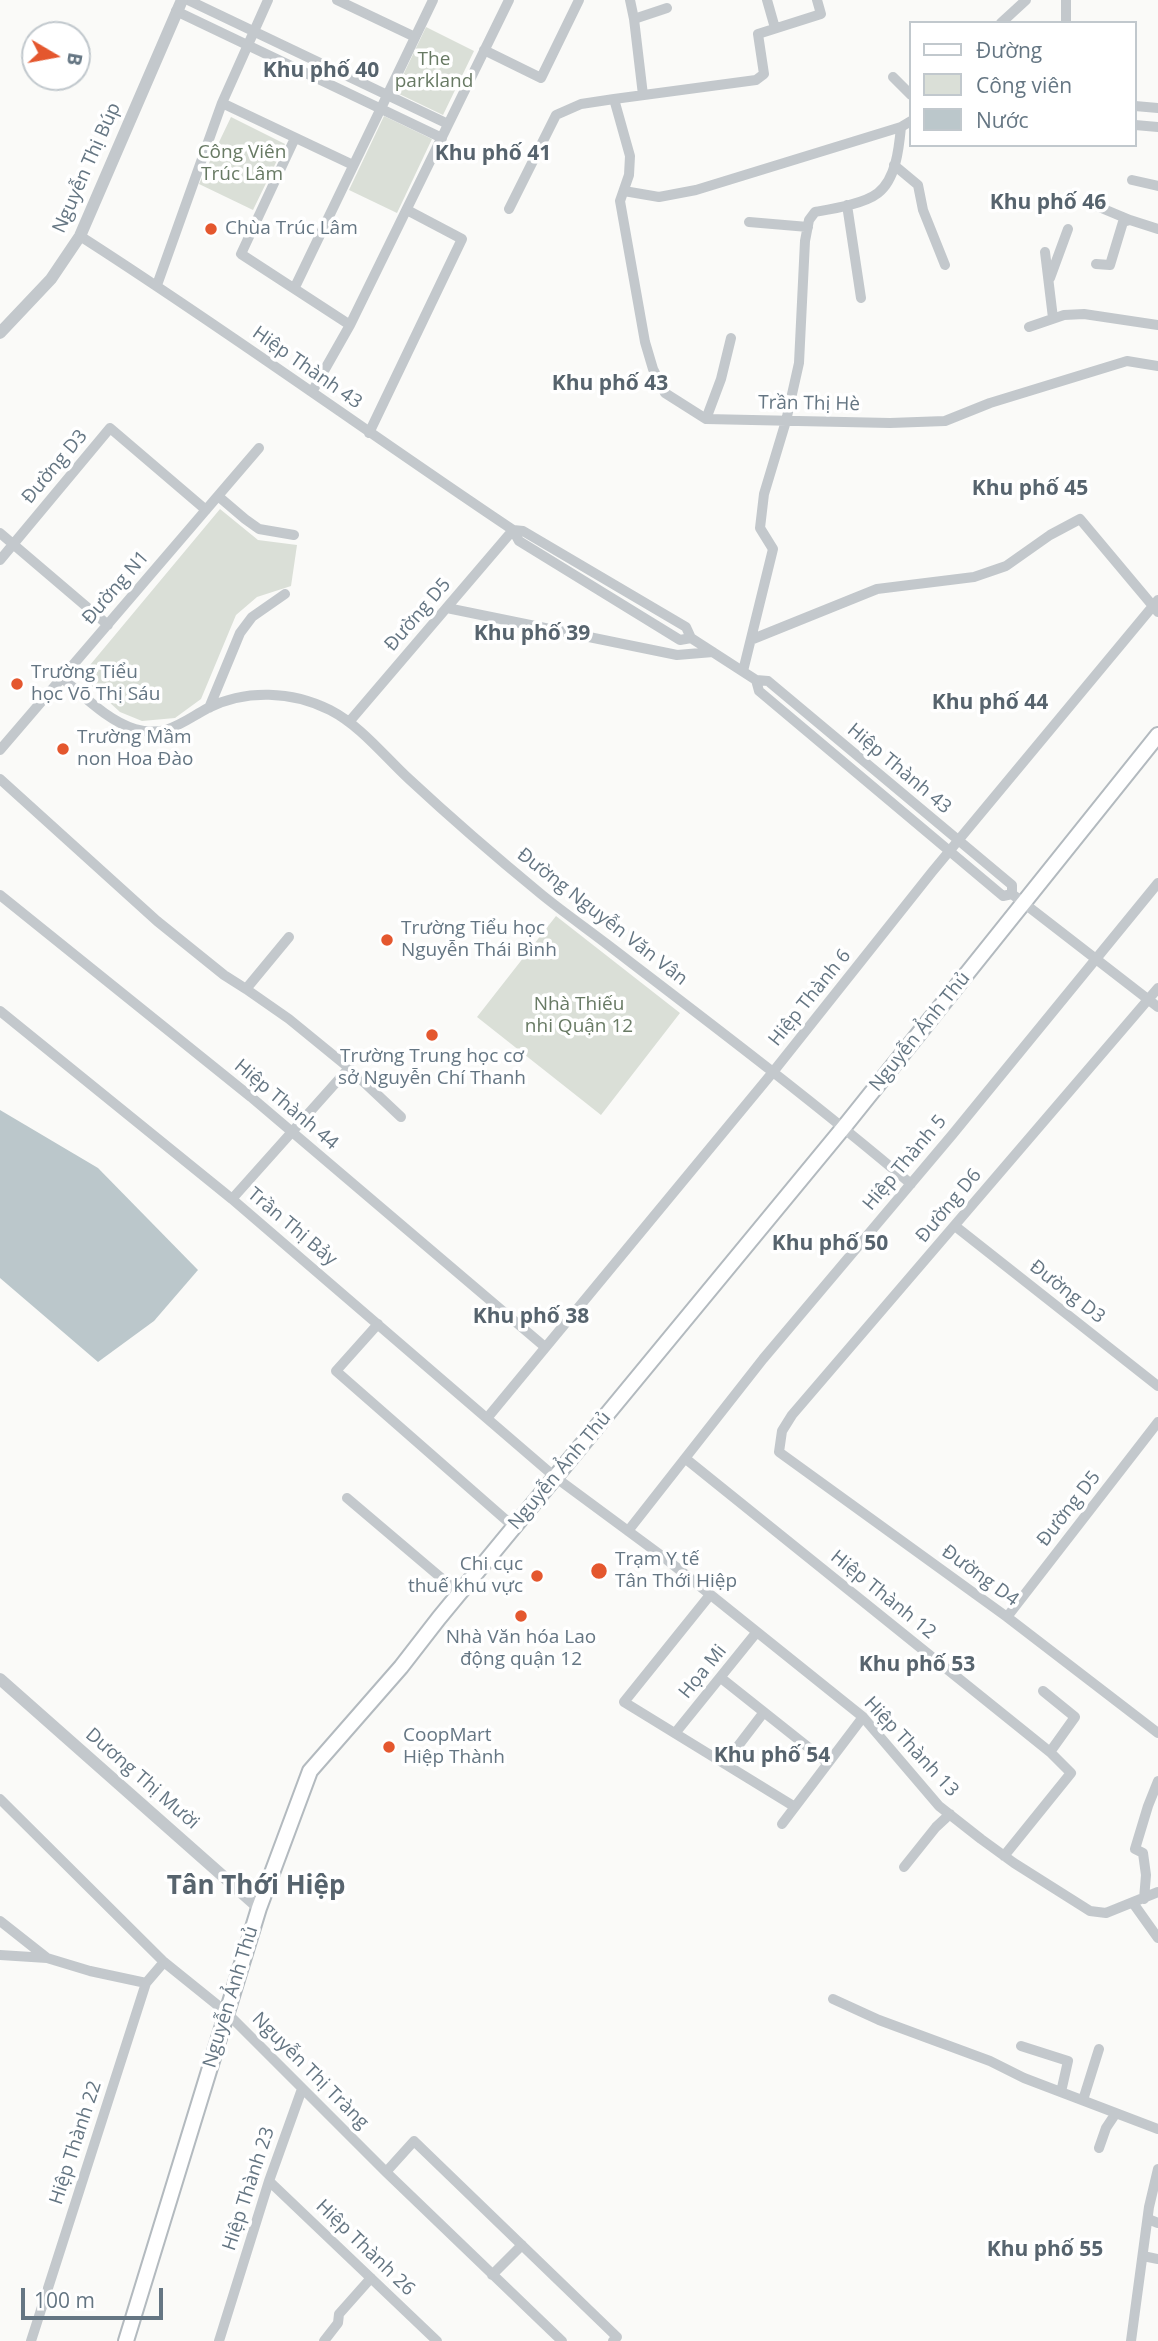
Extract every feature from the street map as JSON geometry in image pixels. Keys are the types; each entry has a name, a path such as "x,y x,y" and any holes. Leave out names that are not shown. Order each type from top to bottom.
{"main road":[{"name":"Nguyễn Ảnh Thủ","path":"126,2341 259,1908 310,1771 401,1667 844,1127 1017,898 1158,735"}],"street":[{"path":"188,0 448,124"},
{"path":"157,285 222,103 268,0"},
{"path":"337,0 415,37"},
{"path":"358,10 363,0"},
{"path":"295,287 433,0"},
{"path":"312,392 350,325 509,0"},
{"path":"484,51 541,78 579,0"},
{"path":"630,0 643,95"},
{"path":"767,0 775,28"},
{"path":"509,209 556,115 581,104 756,80 764,74 758,34 821,14 817,0"},
{"path":"1003,21 1026,0"},
{"path":"1066,0 1066,21"},
{"path":"179,6 247,44 442,138"},
{"name":"Nguyễn Thị Búp","path":"0,333 51,279 80,236 179,6"},
{"path":"634,19 667,8"},
{"path":"893,77 909,93"},
{"path":"614,99 630,156 629,175 620,201 645,342 653,369 665,393 706,419 721,379 731,338"},
{"path":"222,103 353,165"},
{"path":"1137,106 1158,108"},
{"path":"624,191 659,197 696,190 901,127 909,122"},
{"path":"1137,125 1158,127"},
{"path":"743,671 773,549 760,528 764,494 786,421 799,363 809,220 815,212 847,205 878,193 891,175 898,154 901,127"},
{"path":"295,138 241,254 350,325"},
{"path":"894,165 918,186 923,210 945,265"},
{"path":"1132,180 1158,186"},
{"path":"1087,202 1158,229"},
{"path":"847,205 860,298"},
{"path":"369,433 462,240 407,210"},
{"path":"1096,264 1110,265 1123,222 1130,220"},
{"path":"750,222 808,227"},
{"path":"1048,281 1068,229"},
{"name":"Hiệp Thành 43","path":"80,236 157,285 513,530 523,531 686,627 691,638 756,680 768,681 1012,885 1017,898"},
{"path":"1045,252 1054,318"},
{"path":"1030,327 1064,315 1084,314 1158,325"},
{"name":"Trần Thị Hè","path":"706,419 890,423 945,421 990,403 1127,361 1158,366"},
{"name":"Đường D3","path":"0,560 110,428 206,510"},
{"name":"Đường N1","path":"0,750 258,448"},
{"path":"218,496 259,529 294,535"},
{"path":"752,639 877,589 974,577 1006,566 1050,535 1080,519 1156,606"},
{"name":"Đường D5","path":"349,722 513,530"},
{"path":"0,533 107,625"},
{"path":"209,708 240,633 252,617 285,594"},
{"name":"Hiệp Thành 6","path":"488,1417 773,1072 949,851 1156,606"},
{"path":"447,608 677,656 713,652"},
{"name":"Đường Nguyễn Văn Vân","path":"62,678 120,723 143,731 165,732 209,708 234,699 259,695 279,695 304,700 329,710 349,722 411,781 541,894 844,1127 911,1184"},
{"name":"Hiệp Thành 43","path":"756,680 759,691 1003,896 1017,898 1158,1007"},
{"path":"0,779 157,921 224,975 289,1019 349,1068 401,1117"},
{"name":"Hiệp Thành 5","path":"628,1531 762,1359 911,1184 1158,883"},
{"name":"Hiệp Thành 44","path":"0,895 292,1132 545,1347"},
{"path":"246,989 289,937"},
{"name":"Đường D6","path":"779,1452 782,1431 792,1415 1158,988"},
{"name":"Trần Thị Bảy","path":"0,1011 232,1199 555,1477"},
{"path":"232,1199 349,1068"},
{"name":"Đường D3","path":"955,1226 1158,1386"},
{"path":"378,1324 336,1371 514,1527"},
{"name":"Đường D5","path":"1007,1617 1158,1422"},
{"name":"Đường D4","path":"779,1452 1007,1617 1158,1732"},
{"name":"Hiệp Thành 12","path":"686,1459 1050,1752 1070,1773 1004,1856"},
{"name":"Hiệp Thành 13","path":"555,1477 628,1531 863,1717 939,1805 1004,1856 1090,1911 1106,1913 1158,1892"},
{"path":"347,1498 459,1593"},
{"path":"710,1595 624,1702 795,1807"},
{"name":"Họa Mi","path":"676,1732 756,1633"},
{"path":"721,1678 828,1763"},
{"name":"Dương Thị Mười","path":"0,1679 259,1908"},
{"path":"1043,1691 1075,1717 1050,1752"},
{"path":"725,1763 764,1712"},
{"path":"782,1824 863,1717"},
{"path":"1144,1899 1146,1875 1143,1853 1135,1849 1158,1781"},
{"name":"Nguyễn Thị Tràng","path":"0,1799 164,1962 226,2012 386,2172 562,2341"},
{"path":"904,1867 950,1814"},
{"path":"1133,1903 1158,1938"},
{"path":"0,1921 47,1958"},
{"path":"0,1955 47,1958 146,1983"},
{"name":"Hiệp Thành 22","path":"31,2341 146,1983 164,1962"},
{"path":"832,1999 879,2020 990,2061 1024,2078 1158,2129"},
{"path":"1021,2046 1068,2061 1061,2092"},
{"path":"1083,2100 1099,2049"},
{"name":"Hiệp Thành 23","path":"219,2341 269,2181 302,2089"},
{"path":"1099,2148 1106,2128 1116,2113"},
{"path":"386,2172 414,2141 617,2337 613,2341"},
{"path":"1131,2341 1143,2256 1153,2221 1158,2169"},
{"name":"Hiệp Thành 26","path":"269,2181 437,2341"},
{"path":"492,2274 522,2245"},
{"path":"1143,2256 1158,2259"},
{"path":"324,2341 336,2327 339,2314 371,2278"}],"green space":[{"name":"The parkland","path":"426,27 474,51 443,115 395,92"},
{"path":"384,116 432,139 397,213 349,190"},
{"name":"Công Viên Trúc Lâm","path":"231,117 285,144 253,210 199,184"},
{"path":"220,509 258,540 297,545 291,586 257,597 236,615 201,699 175,718 142,721 120,712 84,679 85,671"},
{"name":"Nhà Thiếu nhi Quận 12","path":"556,916 680,1013 601,1115 477,1017"}],"water":[{"path":"0,1110 98,1168 198,1270 154,1321 98,1362 0,1278"}],"place":[{"name":"Chùa Trúc Lâm","path":"211,229"},
{"name":"Trường Tiểu học Võ Thị Sáu","path":"17,684"},
{"name":"Trường Mầm non Hoa Đào","path":"63,749"},
{"name":"Trường Tiểu học Nguyễn Thái Bình","path":"387,940"},
{"name":"Trường Trung học cơ sở Nguyễn Chí Thanh","path":"432,1035"},
{"name":"Trạm Y tế Tân Thới Hiệp","path":"599,1571"},
{"name":"Chi cục thuế khu vực","path":"537,1576"},
{"name":"Nhà Văn hóa Lao động quận 12","path":"521,1616"},
{"name":"CoopMart Hiệp Thành","path":"389,1747"}],"district":[{"name":"Khu phố 40","path":"321,71"},
{"name":"Khu phố 41","path":"493,154"},
{"name":"Khu phố 46","path":"1048,203"},
{"name":"Khu phố 43","path":"610,384"},
{"name":"Khu phố 45","path":"1030,489"},
{"name":"Khu phố 39","path":"532,634"},
{"name":"Khu phố 44","path":"990,703"},
{"name":"Khu phố 50","path":"830,1244"},
{"name":"Khu phố 38","path":"531,1317"},
{"name":"Khu phố 53","path":"917,1665"},
{"name":"Khu phố 54","path":"772,1756"},
{"name":"Tân Thới Hiệp","path":"256,1887"},
{"name":"Khu phố 55","path":"1045,2250"}]}
